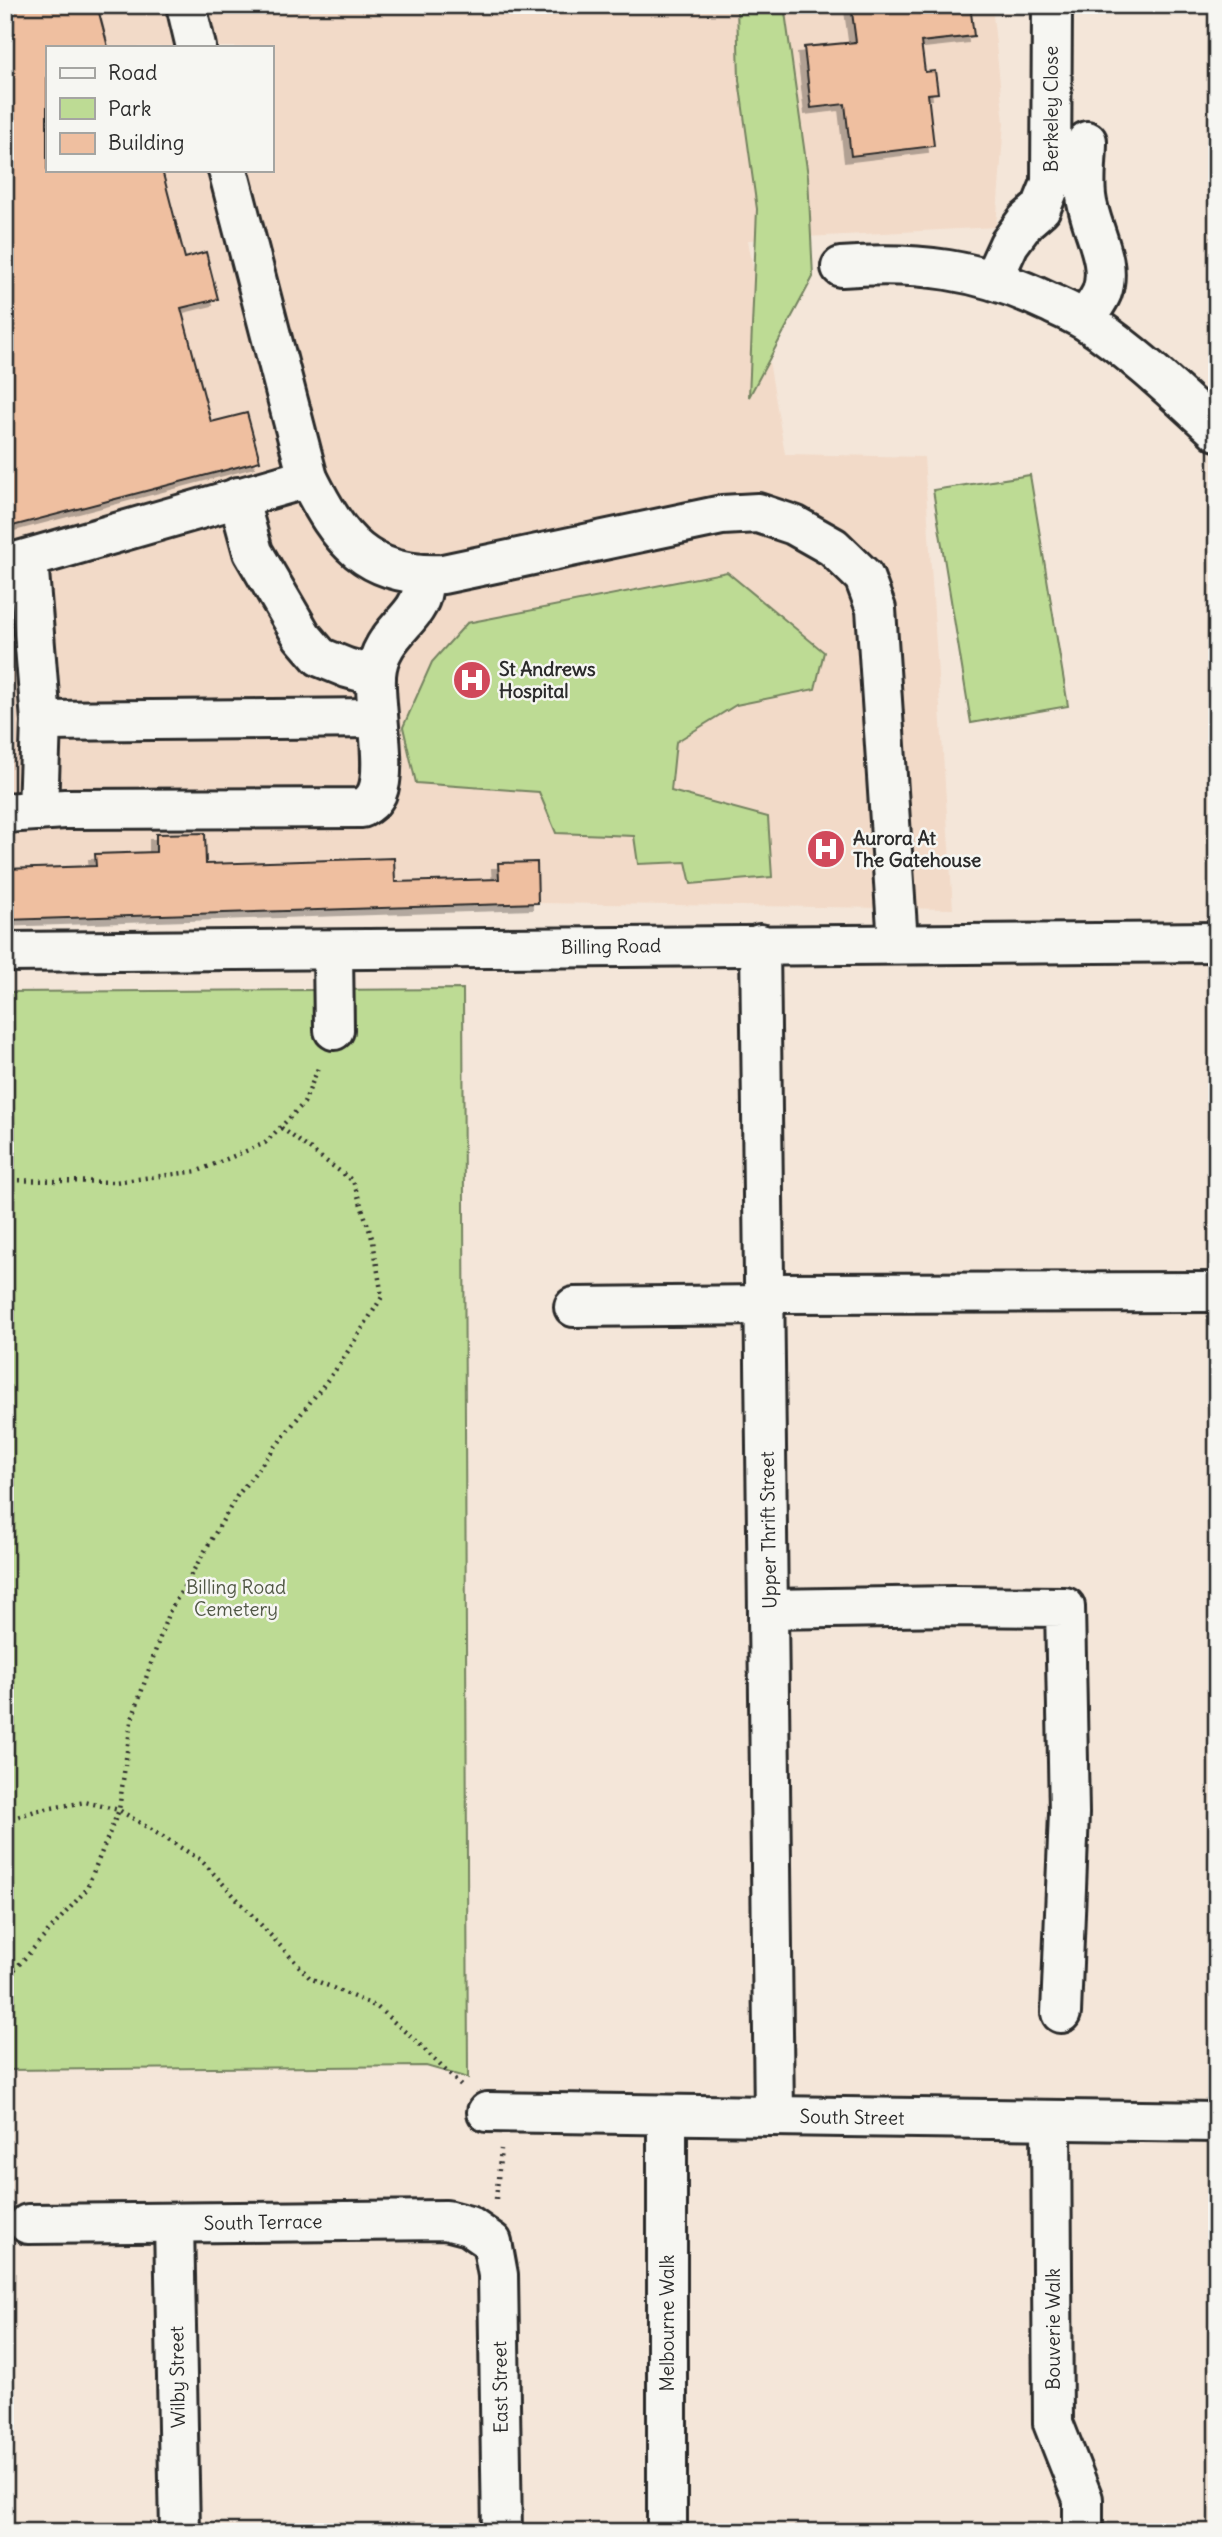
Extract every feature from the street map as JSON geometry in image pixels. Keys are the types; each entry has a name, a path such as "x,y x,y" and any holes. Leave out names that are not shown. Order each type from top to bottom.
{"street":[{"path":"186,5 197,46"},
{"name":"Berkeley Close","path":"993,279 1009,244 1026,221 1041,208 1051,183 1052,5"},
{"name":"Berkeley Close","path":"1085,320 1102,292 1105,272 1085,194 1087,141"},
{"path":"229,172 308,478 322,507 343,538 369,560 421,575 443,574 722,515 758,513 794,525 833,547 864,577 876,609 898,943"},
{"path":"841,267 883,263 940,267 993,279 1033,295 1085,320 1217,431"},
{"path":"308,478 17,562 41,721 22,812 65,808 362,808 370,804 379,785 376,676 379,656 391,635 416,607 422,592 421,575"},
{"path":"238,498 253,552 302,636 320,657 376,676"},
{"path":"41,721 378,718"},
{"name":"Billing Road","path":"5,952 1217,942"},
{"name":"Upper Thrift Street","path":"760,944 775,2116"},
{"path":"333,951 334,1030"},
{"path":"574,1307 765,1299 1217,1292"},
{"path":"769,1609 1065,1607 1069,1813 1061,2013"},
{"name":"South Street","path":"496,2112 1217,2122"},
{"name":"Melbourne Walk","path":"667,2115 667,2532"},
{"name":"Bouverie Walk","path":"1051,2120 1053,2423 1083,2499 1083,2532"},
{"name":"South Terrace","path":"28,2224 446,2220 470,2226 492,2242"},
{"name":"Wilby Street","path":"174,2223 180,2532"},
{"name":"East Street","path":"492,2242 498,2275 502,2532"}],"path":[{"path":"5,1180 115,1182 198,1171 265,1143 304,1103 334,1030"},
{"path":"5,1980 86,1890 119,1810 131,1722 167,1614 237,1496 340,1364 382,1297 373,1241 352,1181 280,1127"},
{"path":"5,1821 36,1811 85,1802 119,1810 201,1860 310,1978 377,2007 496,2112 492,2242"}],"shaded area":[{"name":"St Andrews Hospital","path":"5,5 992,5 1004,123 996,227 748,240 785,454 924,457 953,909 538,903 5,920"}],"green space":[{"path":"737,5 784,5 808,176 813,277 749,397 757,209 739,80"},
{"path":"1030,475 1068,706 971,723 933,490"},
{"path":"727,572 824,652 815,689 736,705 676,742 671,791 768,817 772,877 691,884 686,862 638,864 634,836 556,833 539,792 416,783 403,727 432,662 467,623"},
{"name":"Billing Road Cemetery","path":"463,989 468,2078 426,2066 5,2070 5,992"}],"building":[{"path":"5,5 97,5 108,46 46,46 46,172 163,172 185,258 206,252 218,299 181,308 211,422 247,413 260,461 5,528"},
{"path":"851,5 970,5 974,36 921,42 925,72 935,71 938,93 928,94 934,146 851,156 845,104 811,108 804,47 856,42"},
{"path":"205,833 206,864 394,858 395,882 499,879 498,863 537,862 538,903 5,920 5,869 96,866 95,854 156,852 156,834"}],"place":[{"name":"St Andrews Hospital","path":"472,680"},
{"name":"Aurora At The Gatehouse","path":"826,849"}]}
